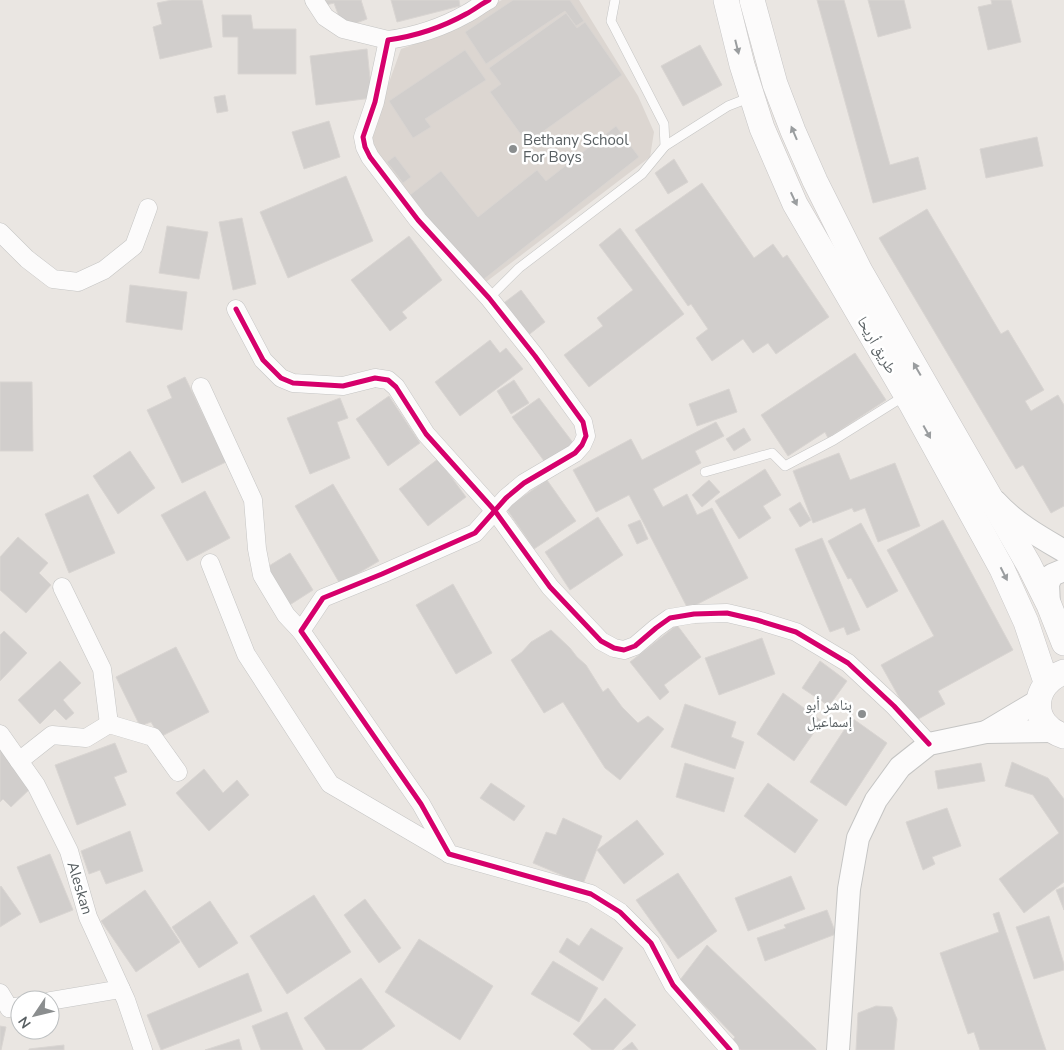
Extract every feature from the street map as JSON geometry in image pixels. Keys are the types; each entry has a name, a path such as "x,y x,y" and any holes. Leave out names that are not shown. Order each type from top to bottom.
{"main road":[{"name":"طريق أريحا","path":"726,0 742,65 762,128 796,204 906,395 1016,596 1050,685 1040,712 1044,723 1058,733"},
{"name":"طريق أريحا","path":"752,0 775,84 815,181 860,270 1029,565 1049,605 1064,644"}],"street":[{"path":"314,0 325,17 343,29 388,40 407,38 441,27 489,0"},
{"path":"301,631 323,598 475,533 506,498 524,483 575,453 586,436 583,422 535,356 489,298 418,220 370,157 365,147 363,137 375,102 388,40"},
{"path":"0,232 27,259 53,279 78,282 104,270 134,246 148,208"},
{"path":"236,309 263,360 280,378 294,383 343,386 375,378 388,380 396,387 426,434 495,512 550,587 600,641 614,648 624,650 636,646 670,618 694,614 727,613 758,620 796,632 848,663 894,706 929,744"},
{"path":"201,387 253,500 257,549 262,575 286,615 301,631 421,804 449,854"},
{"path":"989,495 1004,511 1022,525 1064,551"},
{"path":"210,563 246,654 330,784 449,854 591,894 620,912 651,943 673,985 730,1050"},
{"path":"1049,605 1048,584 1052,575 1064,570"},
{"path":"62,586 102,669 109,724"},
{"path":"986,732 1050,685"},
{"path":"19,761 52,734 86,738 109,724 153,737 178,772"},
{"path":"838,1050 849,889 858,838 876,800 900,767 929,744 986,732 1058,733"},
{"name":"Aleskan","path":"0,734 36,785 69,851 88,917 121,989 143,1050"},
{"path":"60,999 121,989"},
{"path":"0,993 10,1008"}],"lane":[{"path":"615,0 611,21 664,124 665,146"},
{"path":"489,298 519,268 642,174 665,146 728,106 752,96"},
{"path":"705,472 772,454 784,466 834,440 906,395"}],"shaded area":[{"name":"Bethany School For Boys","path":"502,0 579,0 638,96 654,132 650,157 482,285 368,141 401,49 457,29"}],"building":[{"path":"172,0 202,0 212,47 160,59 153,27 162,24 157,3"},
{"path":"325,0 361,0 367,19 343,28 334,3 326,5"},
{"path":"391,0 459,0 460,6 397,22"},
{"path":"513,0 570,0 584,21 576,26 565,11 486,64 465,32"},
{"path":"817,0 844,0 890,165 918,157 926,189 873,203"},
{"path":"868,0 904,0 911,28 878,37"},
{"path":"991,0 1011,0 1021,42 988,50 978,7 992,4"},
{"path":"566,13 577,28 585,22 622,75 527,143 490,92 501,84 489,68"},
{"path":"222,15 251,15 253,29 296,29 296,74 238,74 238,37 223,37"},
{"path":"700,45 722,85 683,106 661,66"},
{"path":"367,49 372,98 316,105 310,56"},
{"path":"465,50 486,80 425,119 431,127 413,138 389,101"},
{"path":"225,95 228,111 217,113 214,97"},
{"path":"329,121 340,157 304,169 292,132"},
{"path":"616,126 639,157 479,283 410,195 441,171 478,217 537,170 546,181"},
{"path":"1037,137 1043,166 986,178 980,149"},
{"path":"395,156 411,177 403,183 387,162"},
{"path":"674,159 688,182 668,194 655,173"},
{"path":"346,176 373,241 288,278 260,212"},
{"path":"702,183 754,258 773,244 783,258 787,255 829,317 776,354 768,343 753,353 743,339 712,361 696,338 708,329 691,304 688,306 635,230"},
{"path":"927,209 1001,334 1008,330 1044,390 1025,401 1031,411 1058,395 1064,405 1064,506 1051,513 1023,465 1016,469 879,238"},
{"path":"242,218 256,284 233,290 219,222"},
{"path":"167,226 208,232 199,279 159,273"},
{"path":"620,228 684,314 589,387 564,355 603,326 597,318 633,290 599,245"},
{"path":"409,236 442,280 402,312 407,318 390,331 351,280"},
{"path":"130,285 187,292 182,330 126,322"},
{"path":"521,290 545,322 526,337 501,305"},
{"path":"490,340 500,353 506,348 523,369 460,416 435,382"},
{"path":"855,353 886,400 828,438 825,432 788,456 761,415"},
{"path":"185,377 226,462 182,483 147,410 172,398 167,386"},
{"path":"514,380 529,403 511,414 497,391"},
{"path":"0,382 32,382 33,451 0,451"},
{"path":"729,389 737,412 697,426 689,404"},
{"path":"389,396 420,443 388,466 356,419"},
{"path":"340,398 348,418 337,422 350,458 310,474 287,418"},
{"path":"539,398 574,444 547,465 512,417"},
{"path":"716,422 724,436 695,451 701,463 653,489 663,507 687,494 697,515 712,508 748,578 688,609 629,495 596,512 573,470 631,439 642,460"},
{"path":"744,428 751,440 734,451 726,439"},
{"path":"130,451 155,488 118,514 93,476"},
{"path":"839,453 850,480 895,463 920,526 878,542 865,508 854,512 852,508 813,523 793,471"},
{"path":"438,459 466,497 428,526 399,489"},
{"path":"765,469 781,495 763,506 771,518 739,539 715,501"},
{"path":"547,480 576,521 534,549 506,508"},
{"path":"709,480 720,492 702,507 692,495"},
{"path":"333,484 379,561 340,584 295,506"},
{"path":"205,491 230,538 187,561 161,515"},
{"path":"88,494 115,553 69,573 45,514"},
{"path":"800,502 811,520 800,527 789,509"},
{"path":"598,517 623,555 570,590 545,552"},
{"path":"640,520 648,539 637,544 628,525"},
{"path":"943,520 1013,650 938,691 945,704 913,722 881,665 934,636 887,550"},
{"path":"861,523 898,591 867,608 851,578 848,579 828,541"},
{"path":"18,537 48,563 39,573 51,585 26,613 0,590 0,557"},
{"path":"822,538 860,630 847,635 844,627 830,632 795,549"},
{"path":"290,553 313,590 288,606 264,569"},
{"path":"453,584 492,653 456,674 416,605"},
{"path":"677,625 701,657 664,685 669,692 660,700 630,662"},
{"path":"551,630 586,665 603,692 608,688 622,707 638,723 648,716 664,729 620,780 605,768 563,702 544,713 511,660 531,642"},
{"path":"4,631 27,653 0,681 0,635"},
{"path":"762,638 775,674 719,695 705,658"},
{"path":"176,647 209,712 160,737 151,722 140,726 116,677"},
{"path":"60,661 81,683 63,700 74,713 66,720 55,709 40,724 18,700"},
{"path":"820,661 847,681 829,706 802,688"},
{"path":"783,693 822,721 794,761 757,734"},
{"path":"685,704 736,722 731,737 744,742 735,769 671,747"},
{"path":"852,718 887,743 846,806 810,782"},
{"path":"115,743 127,772 114,777 126,805 77,825 55,765"},
{"path":"0,748 33,786 11,807 3,799 0,802"},
{"path":"1012,762 1048,778 1064,799 1064,882 1024,913 999,879 1059,833 1033,795 1005,786"},
{"path":"685,763 734,778 724,812 676,797"},
{"path":"981,763 985,781 938,789 935,771"},
{"path":"204,769 223,793 237,780 249,795 209,831 176,793"},
{"path":"491,783 525,806 514,821 480,798"},
{"path":"768,783 818,820 795,853 744,816"},
{"path":"947,808 961,846 932,857 935,864 923,870 906,822"},
{"path":"563,818 602,836 583,884 533,863 546,832 556,835"},
{"path":"637,820 664,854 624,884 597,850"},
{"path":"130,831 143,871 106,884 100,870 89,874 81,851"},
{"path":"50,854 73,910 40,923 17,867"},
{"path":"678,873 717,931 678,959 636,900"},
{"path":"791,876 805,909 748,931 735,898"},
{"path":"0,887 21,914 0,927"},
{"path":"1064,887 1064,910 1056,890"},
{"path":"145,890 180,942 136,972 101,921"},
{"path":"314,895 351,952 287,994 250,936"},
{"path":"365,899 401,948 379,963 344,915"},
{"path":"210,901 238,943 199,968 172,927"},
{"path":"827,910 836,934 765,961 757,938 786,928 784,925"},
{"path":"999,912 1046,1050 980,1050 974,1032 968,1034 940,953 999,932 993,914"},
{"path":"1049,916 1064,964 1064,970 1034,979 1016,927"},
{"path":"591,928 623,948 603,981 559,952 567,938 579,946"},
{"path":"419,939 493,986 460,1040 385,992"},
{"path":"707,945 816,1050 741,1050 732,1041 735,1037 680,980"},
{"path":"553,961 598,988 579,1022 531,994"},
{"path":"248,973 262,1011 161,1050 147,1015"},
{"path":"361,978 395,1026 361,1050 326,1050 304,1018"},
{"path":"605,998 636,1025 613,1050 592,1050 573,1034"},
{"path":"876,1006 892,1007 897,1019 894,1050 856,1050 858,1013"},
{"path":"287,1012 303,1050 261,1050 252,1026"},
{"path":"0,1026 6,1027 1,1050 0,1050"},
{"path":"239,1039 242,1050 205,1050"},
{"path":"632,1042 638,1050 622,1050"},
{"path":"64,1045 64,1050 29,1050 29,1049"}],"cycle path":[{"path":"489,0 457,19 438,27 418,34 388,40 375,102 363,137 365,147 370,157 418,220 489,298 535,356 583,422 586,436 582,445 575,453 524,483 506,498 475,533 323,598 301,631 421,804 449,854 591,894 620,912 651,943 673,985 730,1050"},
{"path":"236,309 263,360 281,378 293,383 343,386 375,378 388,380 396,387 426,434 495,511 550,587 601,641 614,648 624,650 635,646 670,618 694,614 727,613 796,632 848,663 894,706 929,744"}],"place":[{"name":"Bethany School For Boys","path":"513,149"},
{"name":"بناشر أبو إسماعيل","path":"862,714"}]}
